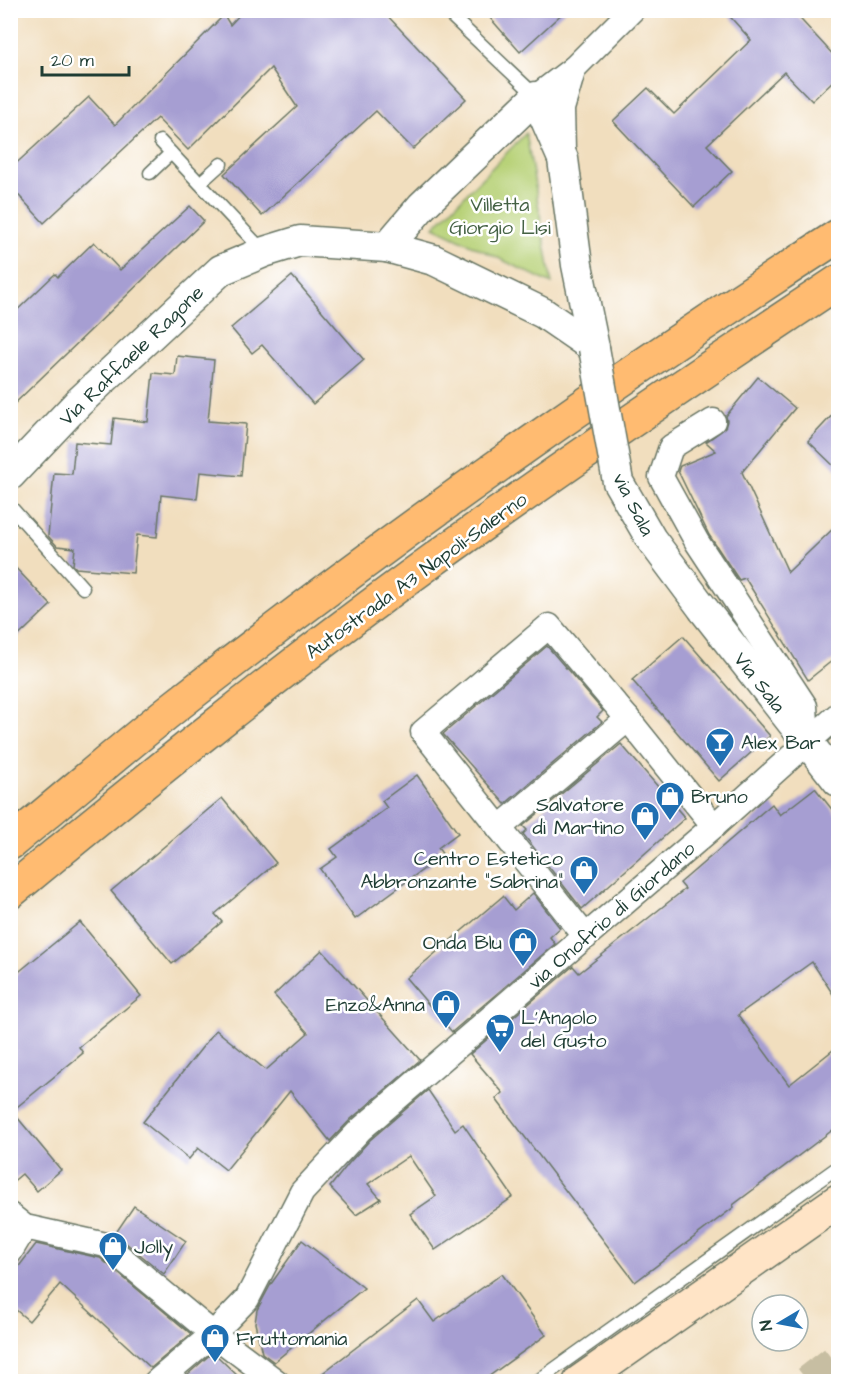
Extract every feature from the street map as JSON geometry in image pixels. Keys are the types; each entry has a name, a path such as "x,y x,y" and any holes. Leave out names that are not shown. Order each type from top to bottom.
{"highway":[{"name":"Autostrada A3 Napoli-Salerno","path":"10,843 171,710 406,532 629,375 749,293 838,236"},
{"name":"Autostrada A3 Napoli-Salerno","path":"10,892 270,683 433,560 650,407 838,282"}],"main road":[{"path":"580,1382 838,1201"}],"street":[{"path":"387,247 422,206 536,97 574,68 632,10"},
{"path":"574,68 562,109 563,159 577,265 594,348"},
{"path":"536,97 563,159"},
{"name":"Via Raffaele Ragone","path":"10,476 79,402 221,270 264,252 300,241 387,247 434,260 533,308 594,348"},
{"name":"via Sala","path":"594,348 618,482 651,539 704,610"},
{"path":"713,421 671,447 661,477 697,542 805,706 807,742"},
{"name":"Via Sala","path":"704,610 838,781"},
{"path":"586,937 423,732 549,626 714,826"},
{"name":"via Onofrio di Giordano","path":"156,1382 213,1334 247,1299 302,1192 360,1130 714,826 838,715"},
{"path":"499,828 628,719"},
{"path":"10,1252 18,1221 106,1245 213,1334 277,1382"}],"lane":[{"path":"445,10 536,97"},
{"path":"160,141 264,252"},
{"path":"150,173 171,153"},
{"path":"200,183 221,164"},
{"path":"10,506 83,588"},
{"path":"536,1382 838,1167"}],"green space":[{"name":"Villetta Giorgio Lisi","path":"526,133 552,284 434,227"}],"building":[{"path":"244,10 383,11 466,99 413,149 376,111 262,216 224,174 297,107 271,68 188,150 157,118 44,223 10,186 10,169 89,97 115,125 224,15 230,25"},
{"path":"483,10 566,10 520,52"},
{"path":"724,10 792,10 838,60 838,76 812,101 784,72 707,145 732,171 694,207 613,121 648,88 674,114 751,40"},
{"path":"190,206 204,221 10,408 10,317 55,274 58,277 94,242 120,270"},
{"path":"292,276 364,360 313,404 262,345 252,353 231,328"},
{"path":"177,356 214,360 208,421 246,424 241,476 200,472 197,499 161,495 157,537 137,535 133,573 76,568 73,565 75,548 57,546 48,536 54,473 72,474 75,442 111,445 114,418 148,422 153,373 175,375"},
{"path":"758,377 795,408 742,472 788,572 838,524 838,656 808,680 745,578 739,580 709,535 678,471 680,466 716,451 706,442 725,428 726,416"},
{"path":"838,409 838,470 808,441"},
{"path":"10,562 51,605 10,644"},
{"path":"683,636 770,736 719,781 632,680"},
{"path":"547,646 603,711 597,717 602,722 505,804 443,734"},
{"path":"621,744 685,818 582,909 523,834 527,830 523,826"},
{"path":"417,775 458,833 438,848 443,855 355,919 320,869 337,857 331,849 387,808 382,801"},
{"path":"815,788 838,817 838,1002 812,962 738,1015 789,1085 838,1046 838,1126 635,1282 496,1099 503,1093 470,1054 573,966 579,973 685,889 680,883 772,804 780,815"},
{"path":"222,798 276,863 215,914 222,922 172,964 111,891"},
{"path":"533,893 560,928 550,937 555,944 452,1032 406,978 503,896 514,910"},
{"path":"80,922 141,996 79,1047 83,1053 12,1111 61,1170 37,1191 22,1174 10,1184 10,979"},
{"path":"322,950 420,1060 351,1119 330,1141 290,1091 226,1170 198,1148 189,1159 143,1122 216,1030 266,1070 308,1033 274,995"},
{"path":"428,1090 455,1130 463,1124 513,1197 435,1250 410,1214 436,1196 409,1156 368,1184 381,1199 356,1215 330,1187 370,1140"},
{"path":"134,1206 186,1241 164,1274 115,1234"},
{"path":"302,1240 364,1288 274,1362 262,1353 255,1323 257,1310 271,1284"},
{"path":"36,1244 100,1258 191,1334 151,1368 60,1284 29,1321 10,1305 10,1278"},
{"path":"502,1274 546,1335 481,1382 311,1382 418,1300 434,1322"},
{"path":"213,1352 244,1382 179,1382"}],"tunnel":[{"path":"808,1382 838,1359"}],"place":[{"name":"Alex Bar","path":"720,768"},
{"name":"Bruno","path":"670,822"},
{"name":"Salvatore di Martino","path":"645,842"},
{"name":"Centro Estetico Abbronzante \"Sabrina\"","path":"584,896"},
{"name":"Onda Blu","path":"523,968"},
{"name":"Enzo&Anna","path":"446,1030"},
{"name":"L'Angolo del Gusto","path":"500,1054"},
{"name":"Jolly","path":"113,1272"},
{"name":"Fruttomania","path":"215,1364"}]}
